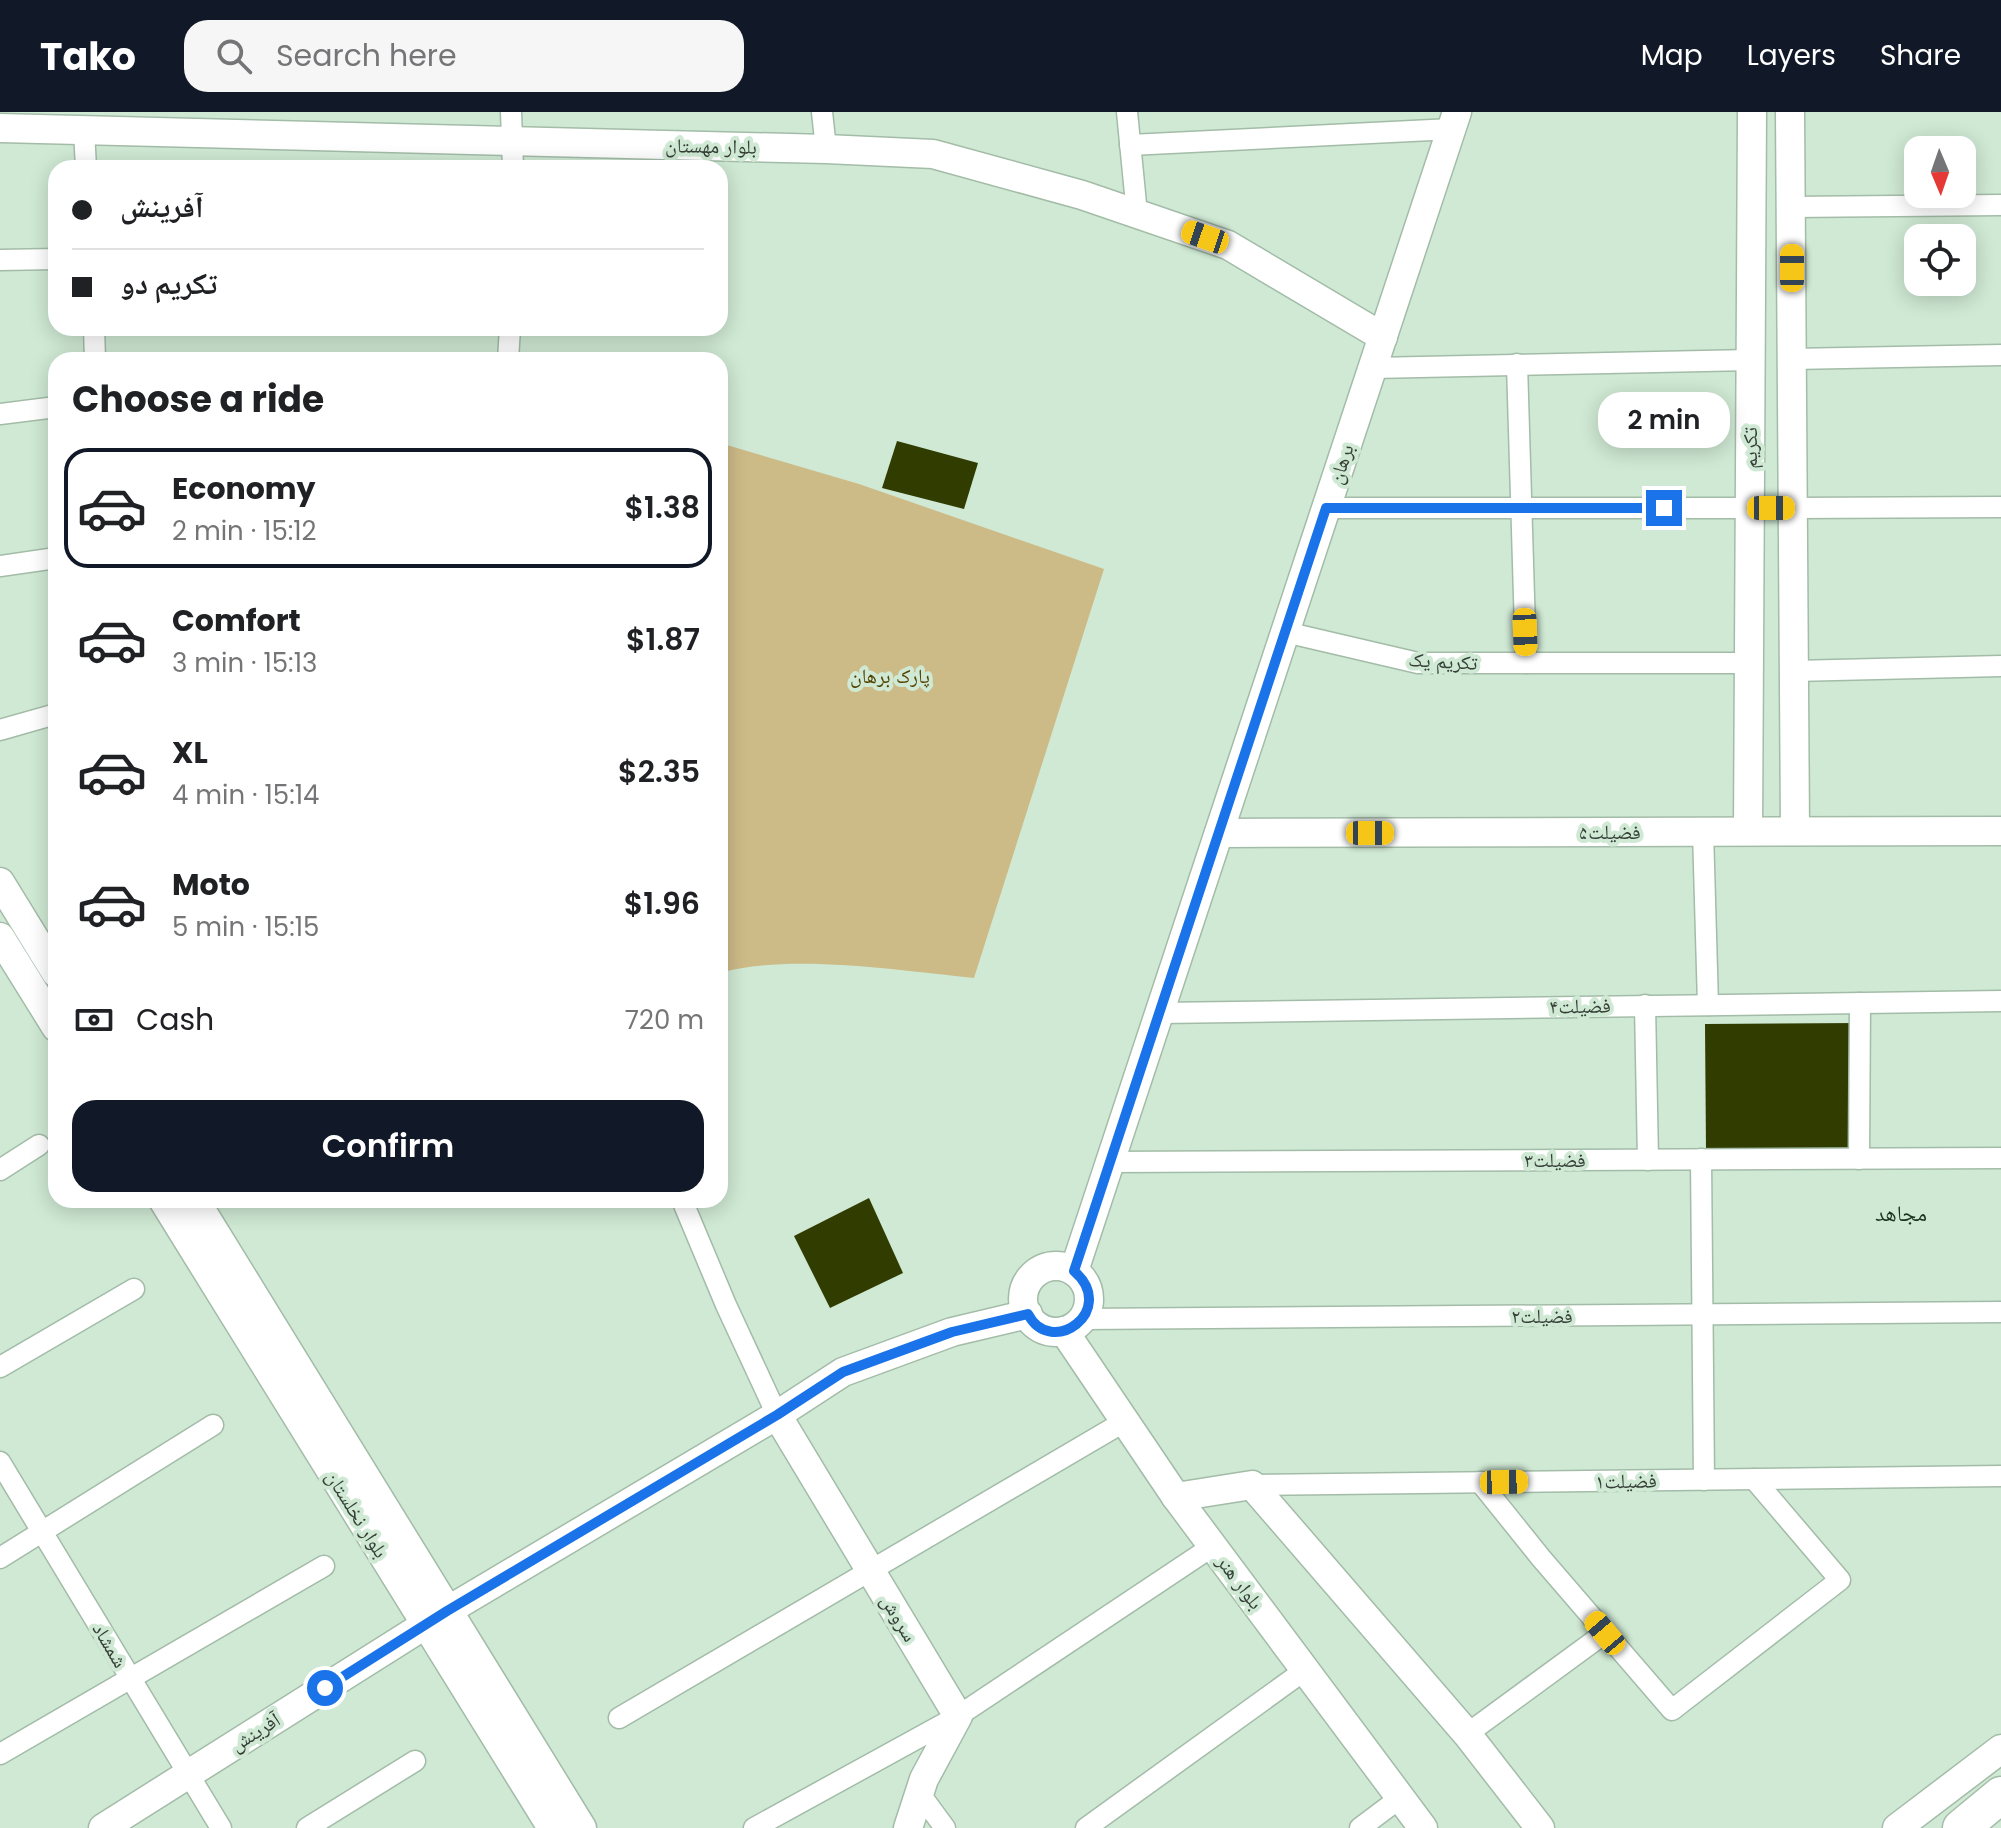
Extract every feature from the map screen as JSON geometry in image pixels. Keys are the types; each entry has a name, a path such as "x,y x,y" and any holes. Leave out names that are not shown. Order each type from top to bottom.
{"highway":[{"path":"1961,1828 2001,1795"}],"street":[{"path":"511,112 513,154"},
{"path":"822,112 826,149"},
{"path":"1127,112 1137,214"},
{"name":"تکریم","path":"1748,831 1752,112"},
{"path":"1790,112 1795,831"},
{"path":"1130,145 1454,121"},
{"name":"برهان","path":"1074,1271 1454,121"},
{"name":"بلوار مهستان","path":"0,128 84,130 154,122 513,154 826,149 933,154 1082,195 1228,245 1383,337"},
{"path":"84,130 86,160"},
{"path":"1791,207 2001,205"},
{"path":"0,260 48,259"},
{"path":"1373,368 2001,355"},
{"path":"1517,364 1526,663"},
{"path":"0,414 48,408"},
{"path":"1326,508 2001,507"},
{"path":"0,566 48,559"},
{"name":"تکریم یک","path":"1285,632 1418,663 1748,663"},
{"path":"1794,671 2001,666"},
{"path":"0,730 48,716"},
{"path":"1703,831 1708,1005"},
{"name":"فضیلت۵","path":"1219,833 2001,831"},
{"path":"0,882 46,938"},
{"path":"0,937 48,1014"},
{"name":"فضیلت۴","path":"1160,1013 2001,1001"},
{"path":"1859,1159 1860,1003"},
{"path":"1645,1005 1648,1160"},
{"path":"0,1170 39,1145"},
{"name":"فضیلت۳","path":"1110,1162 2001,1158"},
{"path":"1701,1159 1704,1480"},
{"name":"بلوار نخلستان","path":"168,1208 436,1618 582,1828"},
{"name":"بلوار نخلستان","path":"200,1208 436,1618 552,1828"},
{"path":"685,1208 777,1415"},
{"path":"1053,1266 1074,1271 1082,1278 1089,1299 1073,1325 1047,1331 1033,1324 1023,1305 1023,1294 1033,1274 1053,1266"},
{"path":"0,1367 134,1289"},
{"name":"فضیلت۲","path":"1073,1325 2001,1312"},
{"name":"آفرینش","path":"103,1828 436,1618 777,1415 843,1372 952,1332 1028,1314"},
{"name":"بلوار هنر","path":"1073,1325 1127,1420 1176,1497 1423,1828"},
{"name":"سروش","path":"777,1415 958,1716"},
{"path":"619,1718 1127,1420"},
{"path":"0,1558 213,1425"},
{"name":"شمشاد","path":"0,1462 221,1828"},
{"name":"فضیلت۱","path":"1252,1485 2001,1476"},
{"path":"1480,1482 1672,1710 1840,1580 1754,1479"},
{"path":"1176,1497 1252,1485 1467,1734 1540,1828"},
{"path":"754,1828 958,1716 1213,1546"},
{"path":"0,1754 324,1566"},
{"path":"1467,1734 1605,1633"},
{"path":"1086,1828 1305,1670"},
{"path":"908,1828 924,1779 958,1716"},
{"path":"1897,1828 2001,1749"},
{"path":"307,1828 415,1761"},
{"path":"920,1794 945,1828"},
{"path":"1360,1828 1400,1798"}],"green space":[{"name":"پارک برهان","path":"728,445 859,484 1104,569 974,978 846,965 748,967 728,971"}],"building":[{"path":"897,441 978,463 964,509 882,488"},
{"path":"1860,1023 1859,1149 1706,1150 1705,1024"},
{"path":"869,1198 903,1273 830,1308 794,1236"}],"district":[{"name":"مجاهد","path":"1901,1213"}],"route":[{"path":"325,1688 843,1372 952,1332 1028,1314 1033,1324 1047,1331 1064,1331 1074,1327 1088,1310 1089,1299 1082,1278 1074,1271 1326,508 1664,508"}]}
